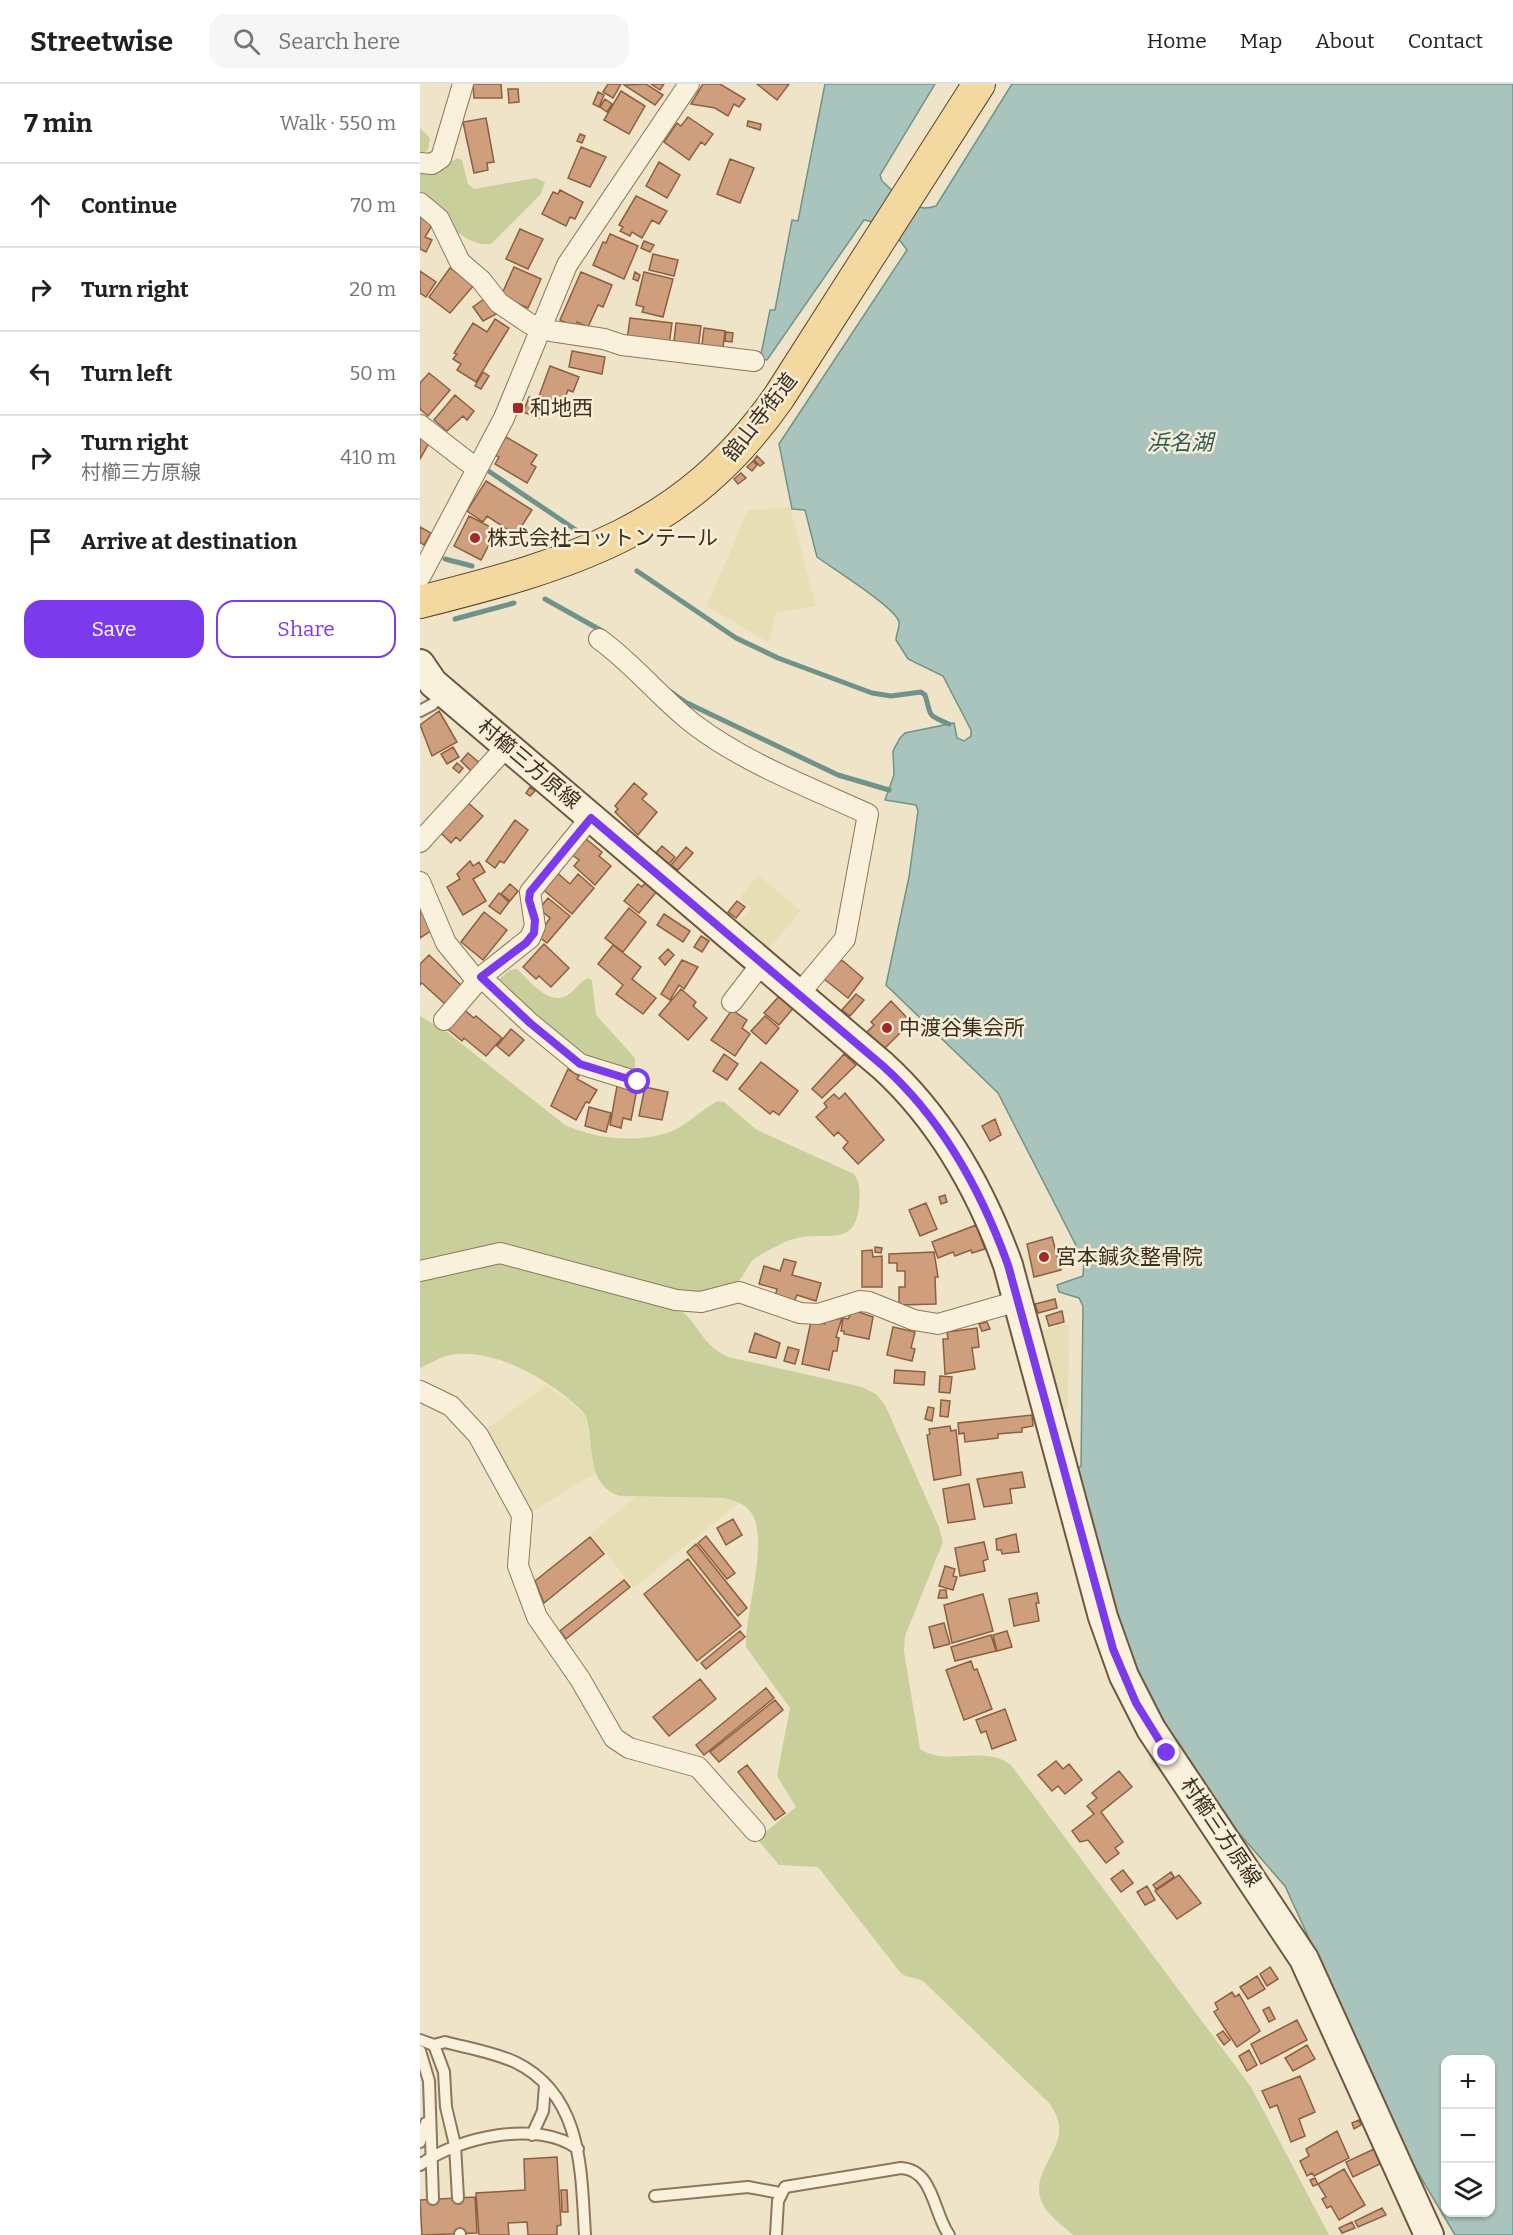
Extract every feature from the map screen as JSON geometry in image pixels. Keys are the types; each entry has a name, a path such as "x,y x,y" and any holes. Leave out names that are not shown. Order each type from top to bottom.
{"main road":[{"name":"舘山寺街道","path":"420,602 536,570 596,549 654,520 702,485 744,444 762,422 979,84"},
{"name":"村櫛三方原線","path":"420,664 426,675 444,692 905,1086 942,1132 986,1210 1008,1265 1103,1617 1124,1676 1151,1729 1304,1959 1429,2235"}],"street":[{"path":"420,163 432,164 441,158 463,84"},
{"path":"420,577 504,418 560,278 689,84"},
{"path":"420,203 440,219 464,267 481,280 499,303 530,324 540,328 604,339 622,345 754,361"},
{"path":"420,425 477,469"},
{"path":"599,639 625,659 697,727 758,754 868,814 845,939 799,994"},
{"path":"420,842 507,746"},
{"path":"444,1020 479,979 530,938 535,926 530,892 591,818"},
{"path":"420,882 446,943 479,979 580,1064 638,1082"},
{"path":"732,1002 762,963"},
{"path":"420,1271 500,1253 676,1300 701,1302 740,1292 800,1313 818,1314 860,1302 869,1302 926,1323 951,1321 1018,1301"},
{"path":"420,1391 451,1406 466,1419 484,1445 522,1515 518,1566 537,1617 580,1679 614,1738 629,1748 698,1767 755,1831"}],"lane":[{"path":"420,711 433,704 444,692"},
{"path":"420,2040 434,2045 445,2042 494,2054 516,2063 545,2085 567,2114 578,2149 585,2235"},
{"path":"434,2045 442,2062 446,2107 455,2145 458,2198"},
{"path":"420,2051 428,2069 428,2116 433,2199"},
{"path":"532,2135 543,2111 545,2085"},
{"path":"420,2142 428,2116"},
{"path":"420,2165 455,2145 484,2137 556,2136 578,2149"},
{"path":"655,2196 748,2187 780,2193 793,2184 911,2169 925,2181 947,2234"},
{"path":"776,2235 780,2193"}],"shaded area":[{"path":"790,507 816,606 776,613 768,642 707,606 748,510"},
{"path":"758,875 801,911 768,950 738,924 751,908 739,898"},
{"path":"1069,1323 1068,1409 1062,1411 1040,1331"},
{"path":"547,1385 585,1414 596,1473 528,1514 484,1431"},
{"path":"636,1497 724,1498 740,1502 634,1588 590,1534"}],"green space":[{"path":"420,128 430,138 428,150 420,155"},
{"path":"458,158 462,160 468,184 474,189 536,178 545,182 541,194 491,244 481,244 461,235 420,194 420,170 440,167"},
{"path":"517,969 534,986 555,998 569,994 587,978 592,980 596,1015 635,1058 635,1069 631,1073 583,1059 498,980 510,970"},
{"path":"420,1016 448,1033 565,1125 589,1134 629,1139 655,1136 679,1128 718,1101 724,1102 757,1130 854,1174 860,1193 856,1220 850,1229 842,1234 795,1239 763,1253 753,1260 742,1277 733,1285 689,1295 510,1248 420,1264"},
{"path":"492,1260 673,1306 689,1318 710,1345 728,1357 862,1387 876,1394 885,1405 939,1527 943,1542 905,1636 904,1651 920,1749 942,1756 989,1756 1011,1765 1251,2087 1329,2235 1073,2235 1049,2213 1042,2203 1039,2187 1041,2177 1058,2140 1058,2121 1050,2104 924,1982 900,1972 818,1867 779,1865 757,1839 796,1807 777,1776 790,1708 746,1647 746,1633 758,1556 758,1537 755,1522 749,1510 741,1503 724,1498 620,1496 609,1490 596,1473 585,1414 558,1390 523,1369 486,1356 467,1354 446,1356 420,1368 420,1278"}],"water":[{"name":"浜名湖","path":"825,84 935,84 880,175 882,181 900,198 913,206 927,208 936,206 1012,84 1513,84 1513,2235 1455,2235 1444,2217 1495,2217 1495,2055 1441,2055 1441,2211 1411,2161 1285,1886 1237,1831 1163,1721 1136,1671 1117,1617 1077,1469 1081,1466 1083,1306 1079,1298 1059,1292 1057,1285 1083,1276 1084,1261 998,1093 886,985 909,877 918,811 916,805 885,800 894,775 893,751 905,733 954,723 957,738 964,741 971,736 971,730 943,676 908,659 896,640 899,622 887,607 817,557 805,510 792,509 779,444 907,250 889,230 864,220 767,360 760,359 770,310 775,310 792,220 798,221"}],"building":[{"path":"473,84 501,84 502,98 474,98"},
{"path":"608,84 621,84 613,98 603,92"},
{"path":"646,84 663,95 655,105 624,85"},
{"path":"651,84 664,84 660,90"},
{"path":"703,84 720,84 745,99 739,107 734,104 728,116 715,108 691,104"},
{"path":"757,84 789,84 777,100"},
{"path":"508,89 518,89 519,102 509,103"},
{"path":"621,91 645,106 629,134 604,120"},
{"path":"598,92 604,95 599,107 593,104"},
{"path":"605,99 612,104 607,112 600,107"},
{"path":"688,117 713,134 705,145 701,142 689,160 664,142 677,123 681,126"},
{"path":"486,118 494,162 487,163 488,170 474,173 463,122"},
{"path":"748,121 761,124 760,130 747,126"},
{"path":"580,134 585,136 582,143 577,141"},
{"path":"581,147 606,157 590,187 568,178"},
{"path":"730,159 754,168 740,203 717,194"},
{"path":"659,162 680,175 667,198 646,186"},
{"path":"560,190 583,202 575,219 570,217 566,226 542,214 553,192 558,194"},
{"path":"636,196 667,211 659,224 652,220 642,238 632,232 630,236 620,231 623,227 619,225"},
{"path":"420,214 434,222 425,237 432,240 426,252 420,249"},
{"path":"520,229 543,239 528,269 506,259"},
{"path":"610,234 638,246 624,279 593,265 603,242 606,243"},
{"path":"644,241 654,245 650,252 641,248"},
{"path":"653,254 678,260 674,276 649,270"},
{"path":"514,267 541,279 528,308 501,296"},
{"path":"450,268 474,285 450,313 429,297"},
{"path":"420,271 436,282 426,297 420,293"},
{"path":"581,272 612,285 603,307 598,305 588,327 577,322 575,327 560,320"},
{"path":"635,272 640,275 638,281 633,279"},
{"path":"644,272 673,279 663,317 642,312 644,307 636,305"},
{"path":"487,297 498,313 483,321 473,307"},
{"path":"630,318 672,323 669,345 627,340"},
{"path":"495,319 509,328 476,382 457,370 461,364 453,359 457,354 454,353 473,323 487,332"},
{"path":"676,323 701,326 698,349 678,346 679,342 674,341"},
{"path":"704,328 725,331 723,348 702,345"},
{"path":"726,332 733,333 732,342 725,341"},
{"path":"572,351 605,357 602,374 569,367"},
{"path":"550,366 579,377 573,392 568,390 561,408 538,399"},
{"path":"483,372 489,376 481,389 475,386"},
{"path":"429,373 450,390 428,416 420,409 420,383"},
{"path":"455,395 474,411 467,420 463,416 447,431 434,420"},
{"path":"529,397 545,403 539,418 523,412"},
{"path":"506,437 537,455 531,464 536,467 527,483 495,464 499,457 495,455"},
{"path":"420,438 429,443 420,459"},
{"path":"757,456 764,463 760,466 754,460"},
{"path":"753,461 757,465 752,471 747,467"},
{"path":"741,473 746,478 738,484 734,479"},
{"path":"486,481 532,510 516,535 487,516 483,522 467,511"},
{"path":"469,516 506,535 501,546 491,541 481,560 454,546"},
{"path":"420,527 431,533 424,545 420,542"},
{"path":"439,711 457,742 432,756 420,725"},
{"path":"453,747 459,757 447,764 441,754"},
{"path":"468,753 481,764 473,773 461,761"},
{"path":"457,763 463,768 459,773 453,768"},
{"path":"634,783 647,794 642,799 657,812 638,835 615,812 618,809 615,806"},
{"path":"530,787 535,791 530,796 526,793"},
{"path":"466,801 483,816 460,841 456,837 451,843 439,831"},
{"path":"515,820 528,830 504,863 500,861 495,868 486,861"},
{"path":"585,838 602,852 599,856 611,866 595,885 574,866 579,860 571,854"},
{"path":"662,846 675,857 669,864 656,853"},
{"path":"686,847 693,853 678,870 671,865"},
{"path":"470,861 473,866 479,862 485,872 473,879 486,901 463,915 447,887 460,879 457,874"},
{"path":"554,870 570,884 578,874 594,888 572,914 540,887"},
{"path":"646,882 657,891 639,913 624,901 638,884 642,887"},
{"path":"510,884 518,891 510,901 501,894"},
{"path":"499,893 509,902 500,914 489,906"},
{"path":"548,898 570,916 547,943 538,936 550,918 539,909"},
{"path":"737,901 745,907 736,918 728,912"},
{"path":"420,908 432,930 420,938"},
{"path":"629,908 646,922 623,952 605,938"},
{"path":"484,912 507,930 483,960 461,942"},
{"path":"664,914 690,931 683,942 657,925"},
{"path":"701,936 709,941 702,952 694,947"},
{"path":"544,944 569,968 551,987 539,976 536,979 523,967"},
{"path":"613,945 641,967 632,979 656,998 643,1014 616,994 623,985 598,964"},
{"path":"668,949 674,955 665,965 659,958"},
{"path":"429,955 464,988 445,1004 422,983 420,985 420,964"},
{"path":"682,960 698,967 684,989 679,985 670,1000 661,994"},
{"path":"839,961 843,961 863,978 848,998 824,979"},
{"path":"681,989 696,1002 693,1006 707,1018 688,1040 659,1015"},
{"path":"781,994 795,1006 779,1025 764,1013"},
{"path":"856,994 864,1000 850,1016 842,1010"},
{"name":"中渡谷集会所","path":"891,1001 911,1022 884,1049 867,1032 874,1025 871,1022"},
{"path":"462,1008 474,1018 476,1016 502,1038 486,1056 464,1038 462,1041 445,1027"},
{"path":"732,1010 747,1020 742,1028 750,1034 735,1056 711,1040"},
{"path":"765,1016 779,1028 766,1044 751,1031"},
{"path":"511,1029 524,1040 509,1056 497,1046"},
{"path":"724,1054 738,1064 727,1080 713,1071"},
{"path":"844,1054 856,1065 822,1098 812,1089"},
{"path":"761,1062 798,1091 779,1115 773,1111 770,1114 739,1089"},
{"path":"568,1069 579,1076 577,1079 597,1090 589,1103 586,1102 576,1120 551,1106"},
{"path":"617,1086 637,1089 631,1120 623,1118 621,1128 610,1125"},
{"path":"645,1087 668,1092 662,1120 639,1116"},
{"path":"845,1093 884,1140 858,1164 843,1148 848,1142 838,1132 834,1136 816,1117 827,1107 824,1103 834,1094 839,1099"},
{"path":"589,1107 611,1113 606,1132 585,1126"},
{"path":"995,1119 1001,1135 990,1141 982,1126"},
{"path":"945,1195 947,1202 941,1204 939,1197"},
{"path":"926,1203 937,1229 920,1236 909,1210"},
{"path":"976,1225 985,1249 972,1253 971,1250 955,1256 953,1252 938,1258 932,1242"},
{"path":"1052,1237 1061,1270 1034,1277 1027,1244"},
{"path":"875,1247 882,1248 881,1253 875,1252"},
{"path":"872,1250 873,1257 882,1256 882,1287 862,1287 862,1251"},
{"path":"934,1252 938,1277 935,1277 936,1304 899,1305 899,1287 905,1287 905,1271 897,1271 897,1263 889,1263 889,1254"},
{"path":"784,1259 796,1262 792,1275 821,1283 816,1301 797,1295 794,1302 775,1297 777,1289 759,1284 764,1266 780,1271"},
{"path":"1055,1299 1057,1308 1038,1313 1035,1304"},
{"path":"853,1310 873,1317 869,1339 844,1334 844,1331 841,1331 843,1318 848,1319"},
{"path":"1062,1311 1064,1322 1049,1326 1046,1316"},
{"path":"842,1318 836,1337 839,1338 837,1351 833,1351 829,1370 802,1364 811,1321 825,1324 826,1321"},
{"path":"987,1322 990,1329 982,1331 979,1324"},
{"path":"893,1327 915,1332 911,1348 915,1349 912,1361 887,1355"},
{"path":"977,1328 979,1347 972,1348 975,1369 945,1374 943,1339 948,1339 947,1332"},
{"path":"755,1333 780,1343 776,1358 749,1352"},
{"path":"788,1347 799,1350 795,1364 784,1361"},
{"path":"895,1370 925,1372 924,1385 894,1383"},
{"path":"940,1376 952,1377 950,1393 939,1392"},
{"path":"941,1400 950,1401 948,1417 940,1416"},
{"path":"928,1407 934,1408 932,1421 925,1419"},
{"path":"1032,1415 1033,1426 1022,1428 1022,1432 998,1434 998,1438 965,1442 964,1433 959,1434 958,1423"},
{"path":"950,1426 951,1431 956,1430 961,1475 934,1480 927,1435 930,1434 929,1429"},
{"path":"1022,1472 1025,1487 1010,1489 1012,1503 984,1507 977,1479"},
{"path":"969,1484 975,1519 948,1523 943,1489"},
{"path":"733,1519 742,1535 726,1545 717,1528"},
{"path":"1016,1534 1019,1552 1002,1554 1001,1550 997,1550 996,1539"},
{"path":"706,1536 735,1573 727,1579 698,1543"},
{"path":"590,1537 604,1554 544,1603 535,1581"},
{"path":"984,1542 988,1559 983,1561 985,1571 960,1576 955,1548"},
{"path":"696,1544 747,1608 738,1616 687,1552"},
{"path":"688,1559 741,1626 697,1661 644,1594"},
{"path":"945,1566 955,1569 953,1576 957,1577 953,1590 939,1586"},
{"path":"624,1580 630,1587 566,1639 560,1631"},
{"path":"940,1590 946,1590 947,1598 938,1598"},
{"path":"1037,1593 1039,1621 1014,1626 1009,1599"},
{"path":"983,1594 993,1631 952,1643 944,1605"},
{"path":"944,1623 950,1644 934,1648 929,1627"},
{"path":"740,1631 745,1637 706,1669 701,1663"},
{"path":"1007,1631 1012,1647 997,1651 993,1635"},
{"path":"991,1635 996,1651 955,1661 951,1647"},
{"path":"971,1661 974,1670 977,1669 992,1709 964,1720 946,1670"},
{"path":"700,1679 716,1699 669,1736 653,1717"},
{"path":"766,1688 774,1698 704,1755 696,1745"},
{"path":"775,1700 783,1710 719,1762 710,1752"},
{"path":"1005,1709 1016,1740 992,1749 986,1731 981,1733 976,1720"},
{"path":"1056,1761 1063,1769 1069,1764 1082,1780 1065,1794 1058,1786 1052,1791 1038,1775"},
{"path":"747,1765 785,1813 775,1820 738,1772"},
{"path":"1119,1771 1132,1787 1101,1812 1123,1842 1115,1848 1119,1853 1106,1863 1088,1840 1080,1842 1072,1831 1094,1814 1087,1806 1097,1798 1092,1793"},
{"path":"1123,1870 1133,1883 1121,1892 1111,1879"},
{"path":"1171,1872 1174,1877 1156,1889 1153,1885"},
{"path":"1179,1875 1201,1903 1177,1919 1155,1891"},
{"path":"1147,1886 1155,1900 1145,1905 1137,1892"},
{"path":"1270,1967 1278,1979 1267,1986 1260,1974"},
{"path":"1257,1976 1265,1989 1248,1999 1240,1987"},
{"path":"1232,1992 1235,1997 1239,1994 1260,2031 1237,2047 1214,2012 1218,2009 1215,2003"},
{"path":"1269,2007 1275,2019 1269,2022 1263,2010"},
{"path":"1297,2020 1307,2040 1261,2064 1251,2044"},
{"path":"1223,2031 1230,2040 1224,2045 1217,2035"},
{"path":"1307,2045 1315,2059 1293,2071 1285,2058"},
{"path":"1249,2050 1257,2065 1247,2071 1239,2056"},
{"path":"1300,2076 1315,2112 1299,2119 1305,2136 1291,2142 1277,2105 1270,2108 1262,2091"},
{"path":"1359,2120 1361,2125 1354,2129 1352,2123"},
{"path":"1337,2131 1349,2158 1314,2176 1312,2173 1307,2176 1300,2161 1309,2156 1306,2149"},
{"path":"1374,2149 1380,2164 1353,2177 1346,2162"},
{"path":"557,2157 561,2225 557,2226 557,2235 528,2235 527,2222 508,2223 509,2235 479,2235 476,2193 525,2190 524,2159"},
{"path":"1344,2169 1365,2205 1339,2220 1331,2206 1327,2208 1322,2199 1326,2197 1318,2184"},
{"path":"1315,2178 1318,2184 1313,2186 1310,2180"},
{"path":"561,2190 567,2190 568,2212 562,2212"},
{"path":"475,2197 477,2233 422,2235 420,2200"},
{"path":"1382,2208 1386,2215 1358,2227 1355,2221"},
{"path":"1352,2222 1355,2228 1342,2233 1339,2228"}],"waterway":[{"path":"487,470 579,532"},
{"path":"445,559 472,566"},
{"path":"637,571 736,638 778,658 872,693 891,696 921,692 925,695 931,714 949,724"},
{"path":"545,599 604,632"},
{"path":"455,619 514,603"},
{"path":"671,692 685,702 838,775 889,790"}],"place":[{"name":"和地西","path":"518,408"},
{"name":"株式会社コットンテール","path":"475,538"},
{"name":"中渡谷集会所","path":"887,1028"},
{"name":"宮本鍼灸整骨院","path":"1044,1257"}],"route":[{"path":"638,1082 580,1064 498,995 481,977 526,943 534,933 535,920 529,900 530,892 591,818 883,1066 925,1108 942,1132 973,1183 998,1237 1008,1265 1113,1649 1136,1703 1167,1753"}]}
